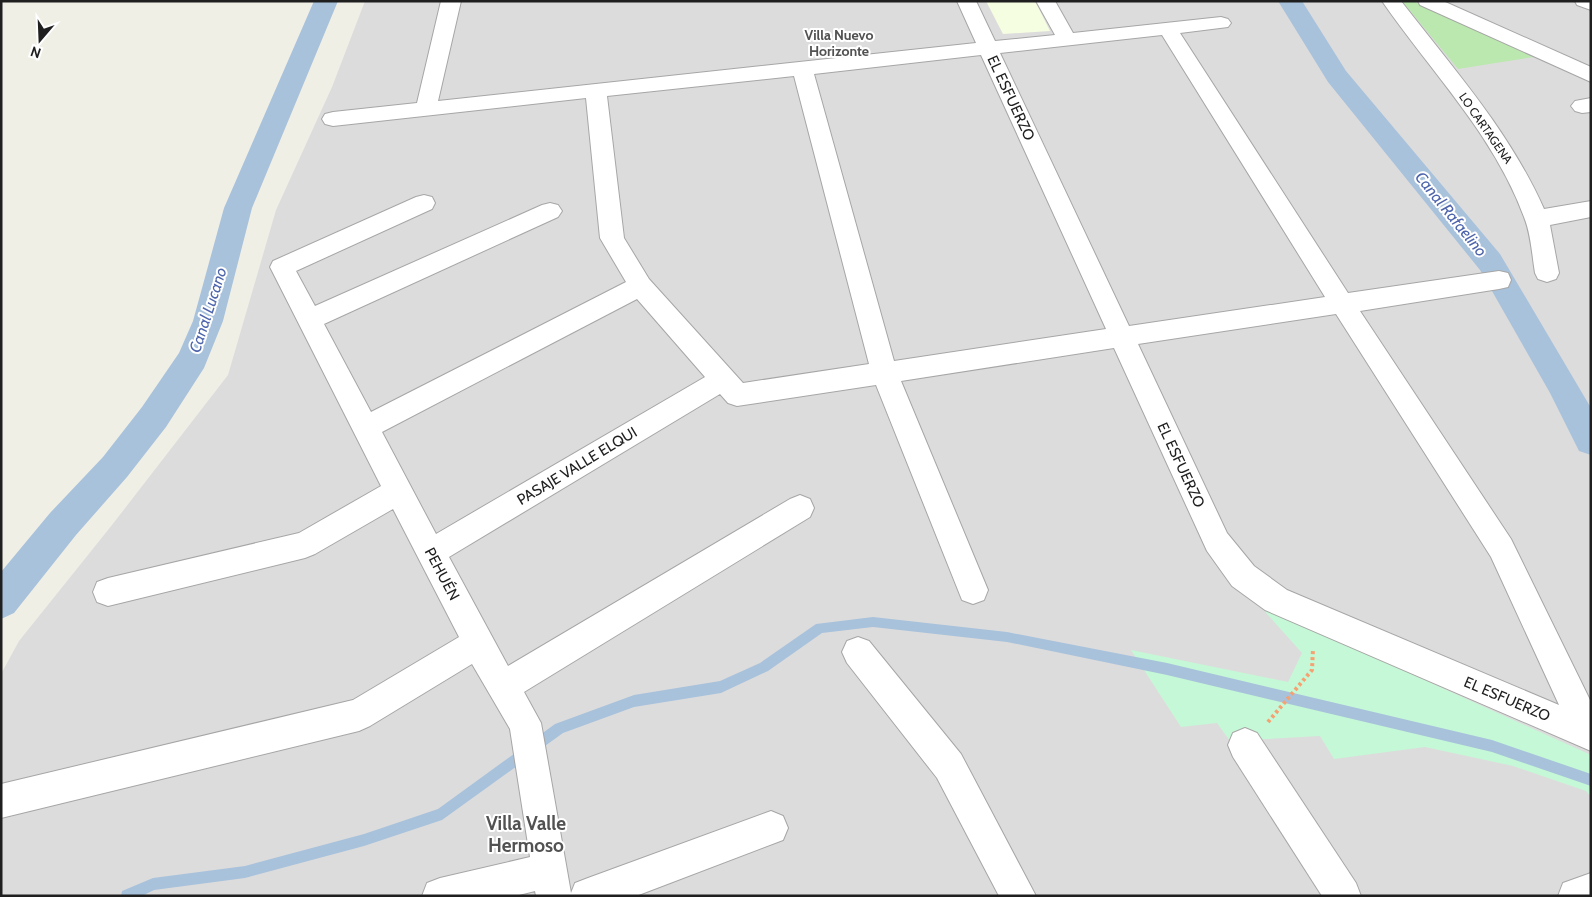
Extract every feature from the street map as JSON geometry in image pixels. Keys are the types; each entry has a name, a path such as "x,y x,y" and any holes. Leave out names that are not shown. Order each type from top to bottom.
{"street":[{"path":"426,109 451,1"},
{"name":"EL ESFUERZO","path":"966,1 1217,542 1243,576 1276,600 1590,735"},
{"path":"1045,1 1067,39"},
{"name":"LO CARTAGENA","path":"1391,1 1497,140 1519,177 1537,219 1547,273"},
{"path":"1427,1 1591,75"},
{"path":"1584,1 1591,4"},
{"path":"333,119 1221,22"},
{"path":"1167,28 1343,305 1501,548 1590,735"},
{"path":"802,68 885,374 974,590"},
{"path":"596,90 612,238 640,286 737,395 1499,280"},
{"name":"PEHUÉN","path":"424,203 282,267 430,553 502,687 525,723 552,883"},
{"path":"309,320 550,210"},
{"path":"1537,219 1591,210"},
{"path":"365,428 640,286"},
{"name":"PASAJE VALLE ELQUI","path":"430,553 723,379"},
{"path":"108,592 305,545 398,491"},
{"path":"502,687 800,508"},
{"path":"1,801 358,714 478,643"},
{"path":"858,652 949,766 1018,896"},
{"path":"1245,745 1343,896"},
{"path":"588,896 771,828"},
{"path":"440,896 552,883"},
{"path":"1576,896 1591,891"}],"path":[{"path":"1278,712 1312,670"}],"shaded area":[{"path":"365,1 1591,1 1591,896 1,896 1,674 19,641 228,375 276,210 332,87"},
{"path":"986,1 1035,1 1050,31 1003,34"}],"green space":[{"path":"1402,1 1413,1 1534,57 1458,69"},
{"path":"1260,606 1591,755 1591,797 1586,791 1513,766 1425,747 1334,759 1320,736 1230,741 1217,723 1181,727 1131,650 1288,682 1302,653"}],"waterway":[{"name":"Canal Lucano","path":"1,601 63,524 115,467 154,417 193,359 208,321 238,208 326,1"},
{"name":"Canal Rafaelino","path":"1290,1 1337,76 1490,262 1561,384 1591,441"},
{"path":"127,896 153,884 245,872 364,840 442,814 559,728 634,701 721,687 764,667 820,628 873,622 1007,637 1167,669 1492,746 1591,780"}],"district":[{"name":"Villa Nuevo Horizonte","path":"839,43"},
{"name":"Villa Valle Hermoso","path":"526,834"}]}
